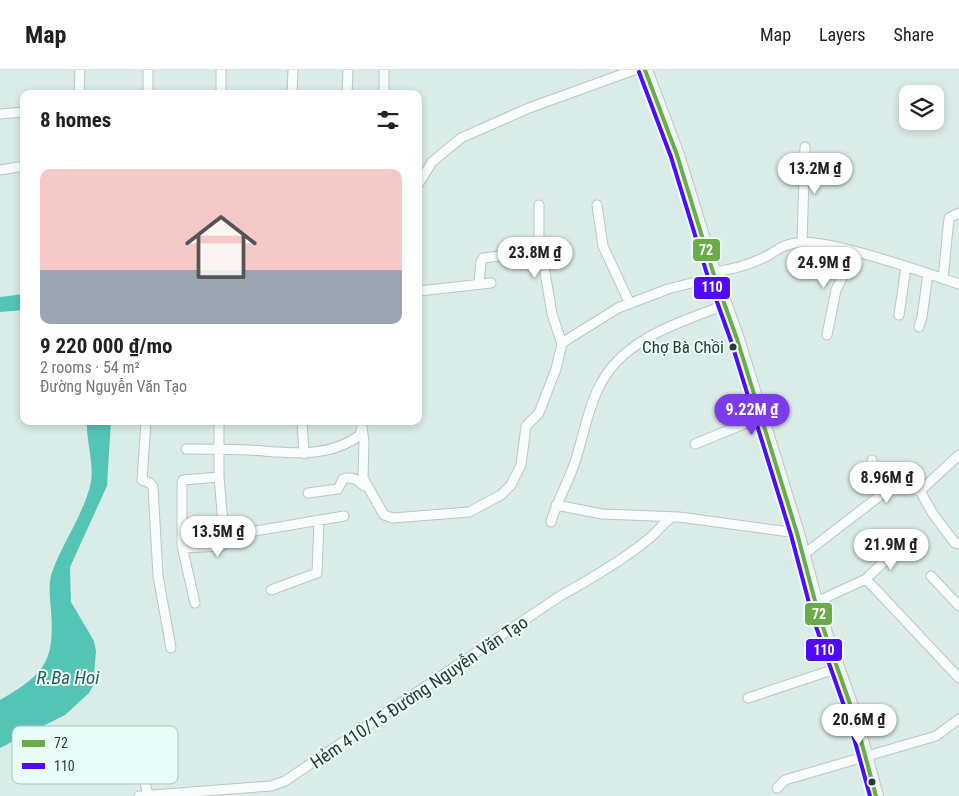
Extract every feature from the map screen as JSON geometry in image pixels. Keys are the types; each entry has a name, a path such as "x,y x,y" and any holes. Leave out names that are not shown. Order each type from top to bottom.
{"main road":[{"path":"645,70 677,155 761,417 816,602 866,756 876,796"}],"street":[{"path":"79,90 80,70"},
{"path":"148,70 148,90"},
{"path":"221,70 221,90"},
{"path":"292,90 293,70"},
{"path":"347,90 348,70"},
{"path":"384,70 384,90"},
{"path":"422,178 432,162 461,138 530,108 634,70"},
{"path":"0,114 20,112"},
{"path":"802,242 805,147"},
{"path":"0,170 20,167"},
{"path":"362,425 364,442 363,478 384,515 393,518 469,512 500,495 518,473 526,426 539,413 556,369 562,344 552,314 544,266 539,254 539,205"},
{"path":"596,205 603,246 630,304"},
{"path":"943,279 949,218 959,214"},
{"path":"562,344 618,308 668,289 766,257 778,247 802,242 851,251 959,284"},
{"path":"827,334 836,290 847,268 851,251"},
{"path":"479,284 480,262 483,258 532,252 539,254"},
{"path":"899,315 906,268"},
{"path":"919,327 928,274"},
{"path":"422,291 491,283"},
{"path":"551,522 556,505 574,463 593,400 604,377 639,344 667,327 725,305"},
{"path":"695,444 761,417"},
{"path":"146,425 142,480 153,486 158,576 171,648"},
{"path":"184,548 222,546 224,534 219,476 219,425"},
{"path":"302,425 304,454"},
{"path":"186,449 304,454 337,447 357,437 360,435 362,425"},
{"path":"920,491 959,455"},
{"path":"872,460 872,469 881,493"},
{"path":"195,604 184,548 181,486 183,480 219,476"},
{"path":"308,493 338,489 343,478 357,479 369,491"},
{"path":"803,555 866,508 881,493 898,486 920,491 955,543 959,544"},
{"path":"556,505 602,514 672,517 797,533"},
{"path":"224,534 238,534 344,516"},
{"name":"Hẻm 410/15 Đường Nguyễn Văn Tạo","path":"139,796 271,786 285,782 560,596 593,577 647,541 664,522 672,517"},
{"path":"271,590 317,573 319,520"},
{"path":"816,602 866,578 899,547"},
{"path":"931,576 959,606"},
{"path":"866,578 959,678"},
{"path":"748,698 838,668"},
{"path":"777,788 786,780 936,736 959,719"}],"water":[{"path":"20,294 20,310 0,312 0,297"},
{"name":"R.Ba Hoi","path":"87,425 111,425 107,486 70,567 71,602 94,641 96,651 93,686 89,693 65,715 43,726 12,726 12,742 0,748 0,700 37,674 44,665 48,655 52,628 50,591 52,572 84,505 91,482 92,467"}],"transit line":[{"name":"72","path":"645,70 677,155 713,272 737,339 797,533 819,616 855,718 876,796"},
{"name":"110","path":"639,72 671,157 707,274 731,341 791,535 813,618 849,720 870,796"}],"place":[{"name":"Chợ Bà Chồi","path":"733,347"}]}
